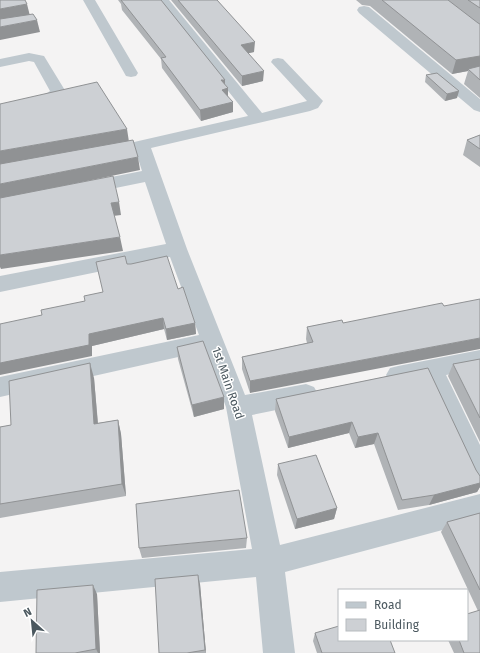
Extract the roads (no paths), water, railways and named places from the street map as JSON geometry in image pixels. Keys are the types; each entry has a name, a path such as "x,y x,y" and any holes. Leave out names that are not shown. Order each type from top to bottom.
{"street":[{"path":"89,0 131,73"},
{"path":"162,0 259,119"},
{"path":"364,10 480,107"},
{"path":"0,63 29,57 39,59 58,92 49,99 0,112"},
{"path":"112,151 142,146 312,105 315,101 278,62"},
{"path":"449,81 464,78"},
{"name":"1st Main Road","path":"142,146 177,249 214,341 238,407 269,562 279,653"},
{"path":"68,191 151,175"},
{"path":"0,284 177,249"},
{"path":"0,387 214,341"},
{"path":"377,380 480,359"},
{"path":"431,369 480,472"},
{"path":"238,407 323,390"},
{"path":"0,587 269,562 480,507"}]}
